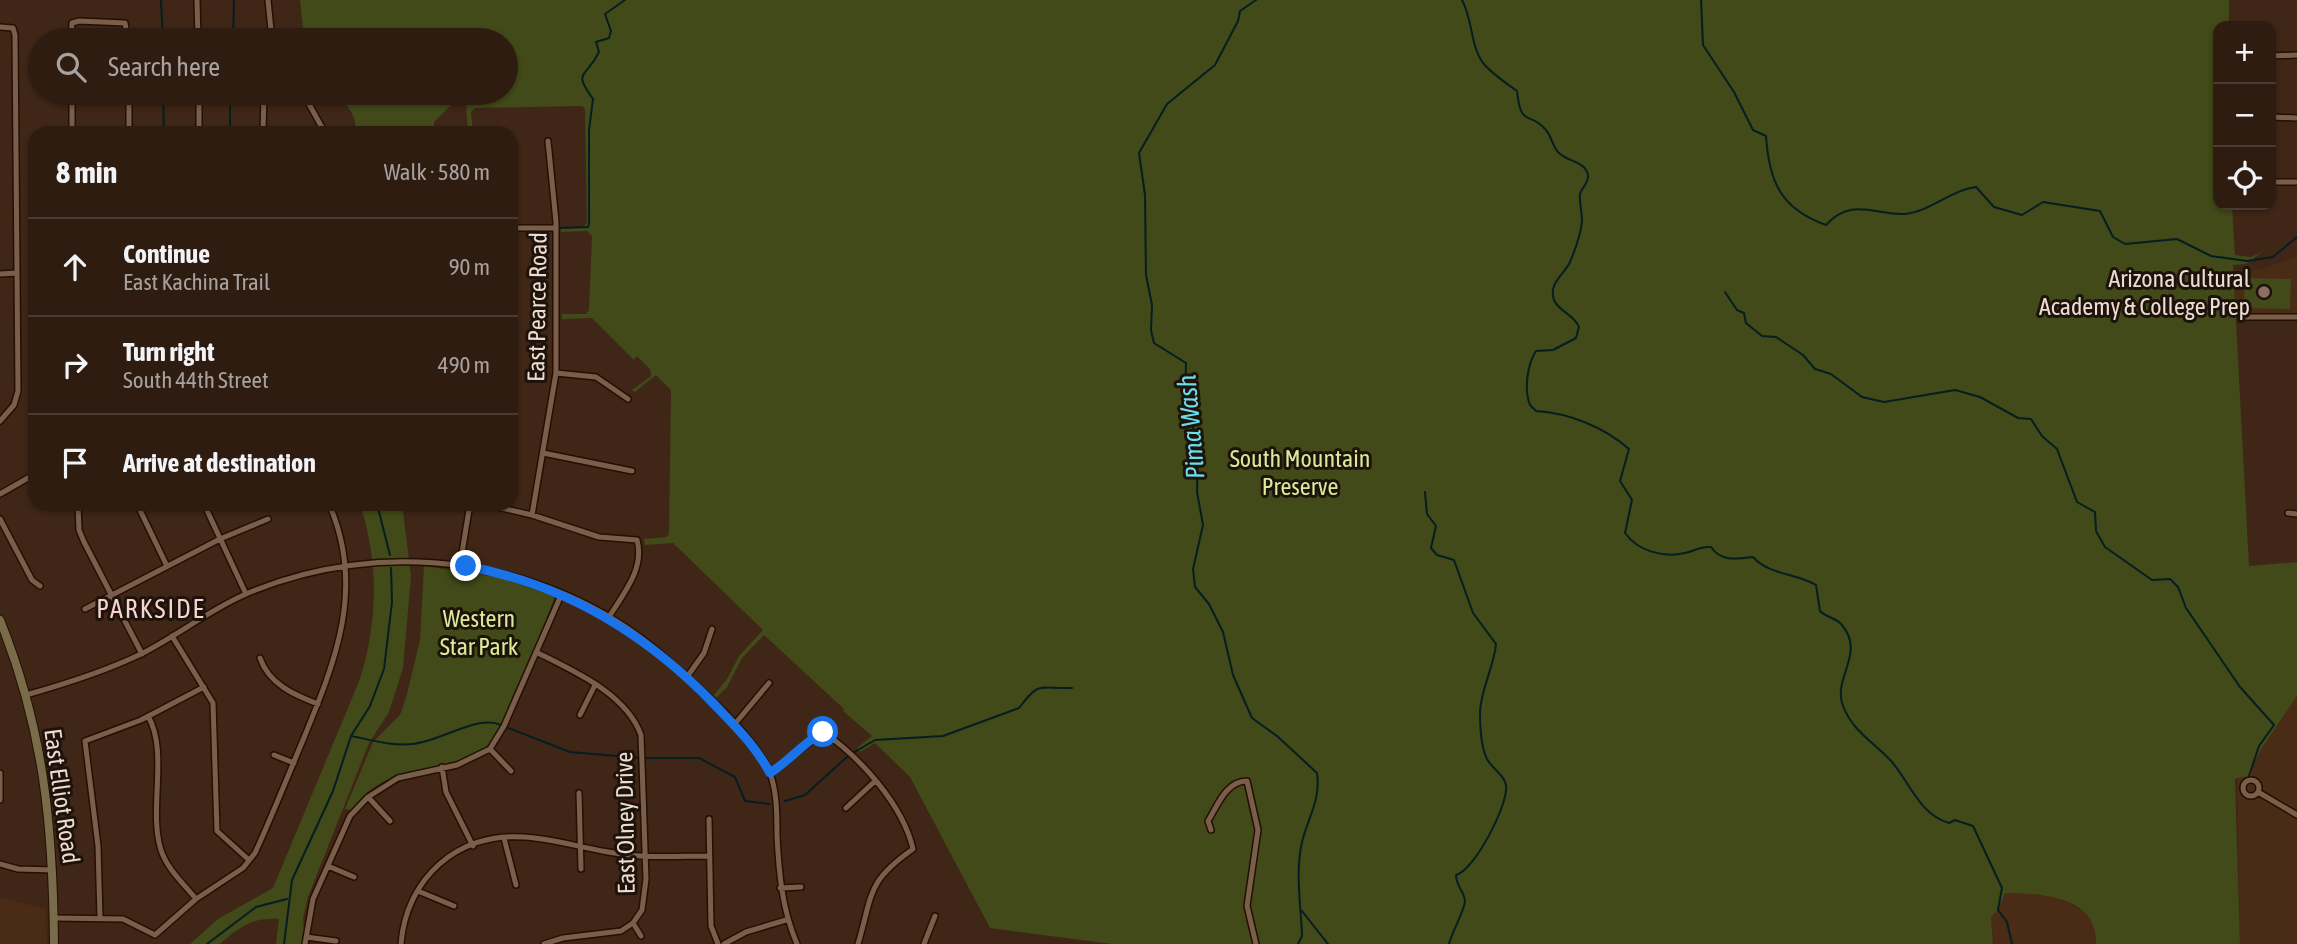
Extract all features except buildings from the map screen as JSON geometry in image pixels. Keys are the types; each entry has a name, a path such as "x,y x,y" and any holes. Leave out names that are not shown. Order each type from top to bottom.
{"main road":[{"name":"East Elliot Road","path":"0,620 26,695 47,787 53,870 54,944"}],"street":[{"path":"197,0 198,28"},
{"path":"268,0 271,28"},
{"path":"72,28 72,23 125,23 126,28"},
{"path":"0,27 13,28 18,391 17,406 0,421"},
{"path":"2276,56 2297,55"},
{"path":"72,105 72,126"},
{"path":"129,105 129,126"},
{"path":"199,105 199,126"},
{"path":"263,126 264,105"},
{"path":"310,105 321,126"},
{"path":"2276,117 2297,118"},
{"name":"East Pearce Road","path":"532,515 556,373 556,228 548,141"},
{"path":"2276,182 2297,183"},
{"path":"518,228 556,228"},
{"path":"0,274 17,273"},
{"path":"2242,317 2297,317"},
{"path":"556,373 596,377 628,399"},
{"path":"542,453 632,471"},
{"path":"0,494 28,478"},
{"path":"78,511 79,530 142,654"},
{"path":"140,511 167,566"},
{"path":"207,511 246,594"},
{"path":"54,918 130,921 155,935 196,899 243,868 255,853 336,660 344,626 344,566 331,511"},
{"path":"460,565 469,511"},
{"path":"515,511 599,537 637,540 639,559 636,573 609,617"},
{"path":"2288,513 2297,514"},
{"path":"0,519 32,580 40,586"},
{"path":"85,610 220,539 268,519"},
{"path":"26,695 87,677 142,654 246,594 294,577 344,566 400,561 460,565 502,573 562,593 609,617 649,645 687,677 754,745 770,773 776,802 780,888 786,920 797,944"},
{"path":"336,941 306,941 310,910 350,816 368,797 398,778 466,762 490,749 504,726 562,593"},
{"path":"687,677 704,653 712,629"},
{"path":"172,636 204,687 214,713 217,831 249,860"},
{"path":"536,652 595,685 580,715"},
{"path":"260,659 272,678 284,689 318,704"},
{"path":"734,725 769,683"},
{"name":"East Olney Drive","path":"595,685 636,721 641,735 646,899 633,923"},
{"path":"100,918 99,846 85,741 148,716 204,687"},
{"path":"148,716 156,748 157,823 162,853 196,899"},
{"path":"770,773 823,732 848,753 891,802 913,849 882,872 872,888 858,944"},
{"path":"490,749 511,771"},
{"path":"274,755 294,763"},
{"path":"442,767 446,792 472,846"},
{"path":"0,773 0,800"},
{"path":"1211,830 1208,821 1228,789 1234,784 1247,781 1258,830 1247,897 1256,944"},
{"path":"846,808 874,782"},
{"path":"2258,792 2297,816"},
{"path":"579,793 582,869"},
{"path":"368,797 390,821"},
{"path":"709,819 711,926 718,944"},
{"path":"401,944 402,931 418,891 430,870 444,859 472,846 503,838 524,837 646,856 709,856"},
{"path":"503,838 516,885"},
{"path":"0,864 18,869 53,870"},
{"path":"328,866 354,877"},
{"path":"780,888 801,887"},
{"path":"418,891 454,906"},
{"path":"923,944 935,916"},
{"path":"724,944 746,932 786,920"},
{"path":"544,944 563,938 609,934 633,923 640,936"}],"shaded area":[{"name":"Arizona Cultural Academy & College Prep","path":"2297,257 2297,314 2240,313 2231,301 2229,274 2262,269"},
{"path":"2297,696 2297,944 2240,944 2237,779 2251,774 2262,748"},
{"path":"2005,892 2045,893 2066,901 2089,915 2094,922 2096,944 1994,944 1991,917 1999,909"},
{"path":"0,897 46,909 47,944 0,944"}],"green space":[{"name":"South Mountain Preserve","path":"300,0 2229,0 2229,21 2213,21 2213,210 2232,210 2235,255 2251,257 2262,252 2246,264 2233,265 2249,566 2297,562 2297,696 2262,748 2252,767 2252,775 2235,779 2240,944 2096,944 2094,928 2088,916 2078,907 2050,896 2005,893 1999,909 1991,917 1993,944 1112,944 990,928 910,777 875,743 860,752 857,748 872,736 764,635 742,658 727,687 716,698 714,695 727,679 739,656 763,630 673,543 645,545 644,539 667,537 669,532 671,390 656,375 635,392 632,390 651,376 650,369 637,356 634,360 592,318 562,319 562,314 586,314 589,310 592,236 587,231 561,232 561,227 583,227 587,223 585,109 582,106 475,108 471,112 472,126 468,126 466,105 518,105 518,28 303,28"},
{"name":"South Mountain Preserve","path":"347,105 451,105 434,122 434,126 356,126"},
{"path":"2245,278 2291,279 2290,309 2244,308"},
{"path":"362,511 403,511 411,576 403,668 389,712 369,743 308,897 303,919 305,944 276,944 279,919 270,919 247,924 220,944 190,944 218,919 273,888 360,679 366,657 374,592 371,548"},
{"name":"Western Star Park","path":"424,566 502,578 553,596 554,599 515,698 488,745 474,756 458,762 403,774 385,781 368,792 352,810 345,809 373,742 400,715 407,694 420,640"}],"waterway":[{"path":"161,0 162,28"},
{"path":"233,28 234,0"},
{"path":"559,228 588,227 589,130 593,99 582,79 599,52 596,42 609,38 611,31 605,14 625,0"},
{"name":"Pima Wash","path":"1256,0 1240,11 1238,21 1215,65 1167,104 1139,153 1145,195 1146,275 1152,305 1151,330 1154,343 1186,363 1185,405 1198,442 1197,492 1203,525 1193,569 1195,587 1209,604 1223,632 1233,675 1252,718 1277,736 1317,773 1316,800 1300,854 1302,936 1298,944"},
{"path":"1462,0 1483,63 1517,91 1523,115 1540,124 1557,151 1580,164 1588,175 1580,194 1582,221 1577,242 1570,262 1553,289 1556,304 1574,319 1579,327 1576,338 1553,350 1536,351 1527,378 1530,405 1536,411 1586,422 1629,449 1620,481 1632,500 1625,533 1644,549 1668,555 1711,547 1724,557 1753,557 1774,571 1816,585 1820,611 1840,623 1851,646 1841,696 1847,715 1858,730 1892,762 1930,813 1949,823 1955,820 1973,826 2002,888 1998,910 2007,922 2012,944"},
{"path":"1701,0 1703,45 1734,92 1753,130 1766,136 1770,167 1780,192 1798,211 1826,225 1835,217 1854,209 1893,214 1914,212 1976,187 1994,207 2022,215 2043,202 2100,211 2113,237 2125,244 2177,239 2211,256 2247,261 2273,257 2297,237"},
{"path":"163,105 164,126"},
{"path":"230,105 230,126"},
{"path":"1725,292 1737,310 1744,313 1746,323 1762,336 1776,337 1803,355 1815,369 1831,374 1862,397 1884,402 1955,390 1980,397 2018,418 2031,419 2042,436 2057,449 2077,502 2095,512 2096,531 2105,547 2152,580 2170,579 2178,587 2186,608 2240,687 2274,725 2259,746 2249,776"},
{"path":"1425,492 1427,514 1436,526 1431,548 1437,555 1454,560 1473,613 1496,644 1481,703 1481,729 1487,759 1506,785 1502,807 1489,836 1472,862 1456,875 1465,901 1449,944"},
{"path":"379,511 390,555"},
{"path":"284,944 292,880 333,791 351,736 370,706 384,669 392,602 391,568"},
{"path":"853,753 875,740 943,736 1019,708 1032,693 1041,688 1072,688"},
{"path":"351,736 412,744 471,725 501,725"},
{"path":"506,727 570,752 639,758"},
{"path":"785,801 805,795 848,756"},
{"path":"645,758 699,758 735,777 745,801 770,804"},
{"path":"207,944 256,907 287,899"},
{"name":"Pima Wash","path":"1302,911 1328,944"}],"place":[{"name":"Arizona Cultural Academy & College Prep","path":"2264,292"}],"district":[{"name":"PARKSIDE","path":"151,609"}],"route":[{"path":"466,566 502,573 562,593 609,617 649,645 687,677 754,745 770,773 823,732"}]}
